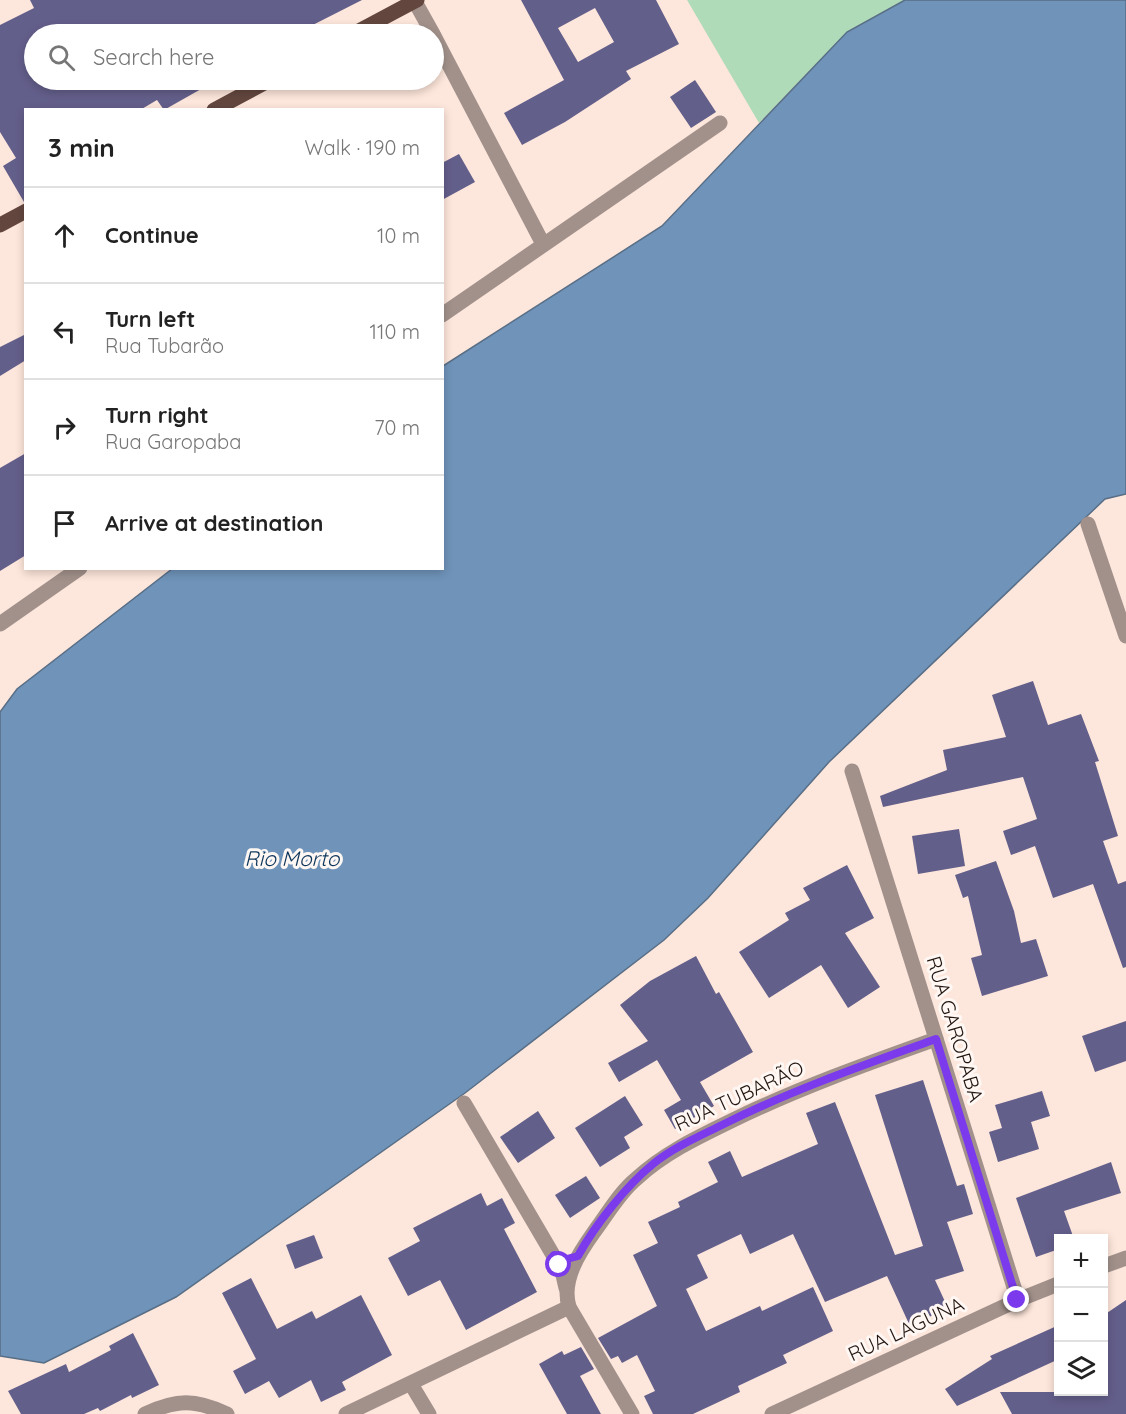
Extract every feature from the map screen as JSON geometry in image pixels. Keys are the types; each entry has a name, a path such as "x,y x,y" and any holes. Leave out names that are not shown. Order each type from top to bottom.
{"main road":[{"path":"372,24 416,0"},
{"path":"218,108 251,90"},
{"path":"0,225 24,212"}],"street":[{"path":"416,0 428,24"},
{"path":"444,56 543,244"},
{"path":"444,314 720,123"},
{"path":"1088,524 1126,636"},
{"path":"0,624 77,570"},
{"name":"RUA GAROPABA","path":"852,771 1017,1300"},
{"name":"RUA TUBARÃO","path":"568,1300 569,1278 578,1256 633,1181 654,1163 680,1146 741,1115 823,1080 936,1039"},
{"path":"464,1103 554,1255 563,1275 568,1300 632,1414"},
{"path":"554,1255 567,1259 578,1256"},
{"path":"1108,1265 1126,1258"},
{"name":"RUA LAGUNA","path":"772,1414 1017,1300 1054,1286"},
{"path":"346,1414 411,1384 568,1300"},
{"path":"411,1384 429,1414"},
{"path":"145,1414 175,1403 193,1402 206,1404 226,1414"}],"green space":[{"path":"687,0 905,0 847,32 759,123"}],"water":[{"name":"Rio Morto","path":"905,0 1126,0 1126,494 1105,499 829,762 708,898 664,940 465,1093 176,1297 44,1363 0,1356 0,712 17,689 171,570 444,570 444,365 662,226 847,32"}],"building":[{"path":"30,0 362,0 315,24 24,24 24,90 199,90 168,108 163,108 157,100 143,108 24,108 24,202 3,166 16,158 0,132 0,25 34,8"},
{"path":"521,0 656,0 679,44 626,71 631,79 565,122 522,145 504,113 564,80","holes":["595,8 614,42 578,62 558,28"]},
{"path":"695,80 716,112 691,128 670,97"},
{"path":"459,154 475,182 444,199 444,162"},
{"path":"24,335 24,361 0,376 0,347"},
{"path":"24,454 24,556 0,571 0,468"},
{"path":"1033,681 1048,725 1081,714 1099,761 1095,762 1118,836 1103,841 1118,884 1126,881 1126,967 1123,968 1093,884 1053,898 1035,846 1011,855 1003,831 1037,819 1023,777 883,807 880,796 947,770 943,750 1006,737 992,695"},
{"path":"959,829 965,866 918,874 912,836"},
{"path":"996,861 1014,911 1021,943 1036,939 1048,976 982,996 971,958 982,955 968,896 963,898 955,875"},
{"path":"847,865 874,918 845,933 880,987 848,1008 821,965 769,998 739,952 789,920 785,913 810,900 803,888"},
{"path":"696,956 716,994 719,992 753,1052 700,1082 714,1106 675,1129 664,1110 681,1100 657,1060 619,1082 608,1063 648,1041 620,1005 650,981"},
{"path":"1126,1021 1126,1061 1095,1072 1082,1036"},
{"path":"923,1080 957,1186 964,1184 973,1214 947,1222 964,1271 935,1280 948,1308 910,1326 887,1276 825,1302 793,1234 750,1254 741,1234 697,1255 708,1278 686,1289 706,1331 760,1306 762,1311 813,1287 833,1331 783,1355 787,1363 738,1386 740,1392 693,1414 653,1414 644,1396 655,1391 637,1355 622,1363 618,1356 611,1359 598,1338 657,1306 633,1255 658,1243 648,1222 680,1207 678,1202 718,1182 708,1162 730,1151 742,1177 818,1144 806,1113 835,1102 895,1255 923,1246 875,1095"},
{"path":"1042,1091 1050,1116 1031,1122 1039,1149 998,1162 989,1132 1002,1128 995,1105"},
{"path":"625,1096 643,1125 624,1137 630,1148 600,1167 575,1128"},
{"path":"538,1111 555,1138 518,1163 500,1137"},
{"path":"1111,1162 1121,1193 1064,1211 1072,1234 1054,1234 1054,1251 1036,1257 1016,1198"},
{"path":"586,1176 600,1198 570,1218 555,1195"},
{"path":"481,1193 487,1206 502,1198 515,1223 504,1229 537,1292 466,1330 440,1280 408,1296 388,1258 420,1241 413,1228"},
{"path":"314,1235 323,1258 295,1269 286,1245"},
{"path":"251,1278 277,1329 312,1311 316,1319 361,1295 392,1355 342,1382 346,1390 321,1402 311,1380 279,1398 269,1381 245,1394 233,1371 256,1359 222,1293"},
{"path":"1126,1300 1126,1414 1012,1414 1000,1392 1054,1392 1054,1396 1108,1396 1108,1312"},
{"path":"1054,1327 1054,1361 957,1406 945,1389 992,1359 990,1356"},
{"path":"133,1333 159,1385 132,1398 131,1395 100,1411 98,1408 84,1414 21,1414 8,1391 66,1364 69,1372 111,1350 109,1346"},
{"path":"581,1347 594,1369 580,1376 601,1414 567,1414 539,1364 562,1351 564,1355"}],"route":[{"path":"559,1265 554,1255 567,1259 578,1256 633,1181 654,1163 680,1146 741,1115 823,1080 936,1039 1017,1300"}]}
